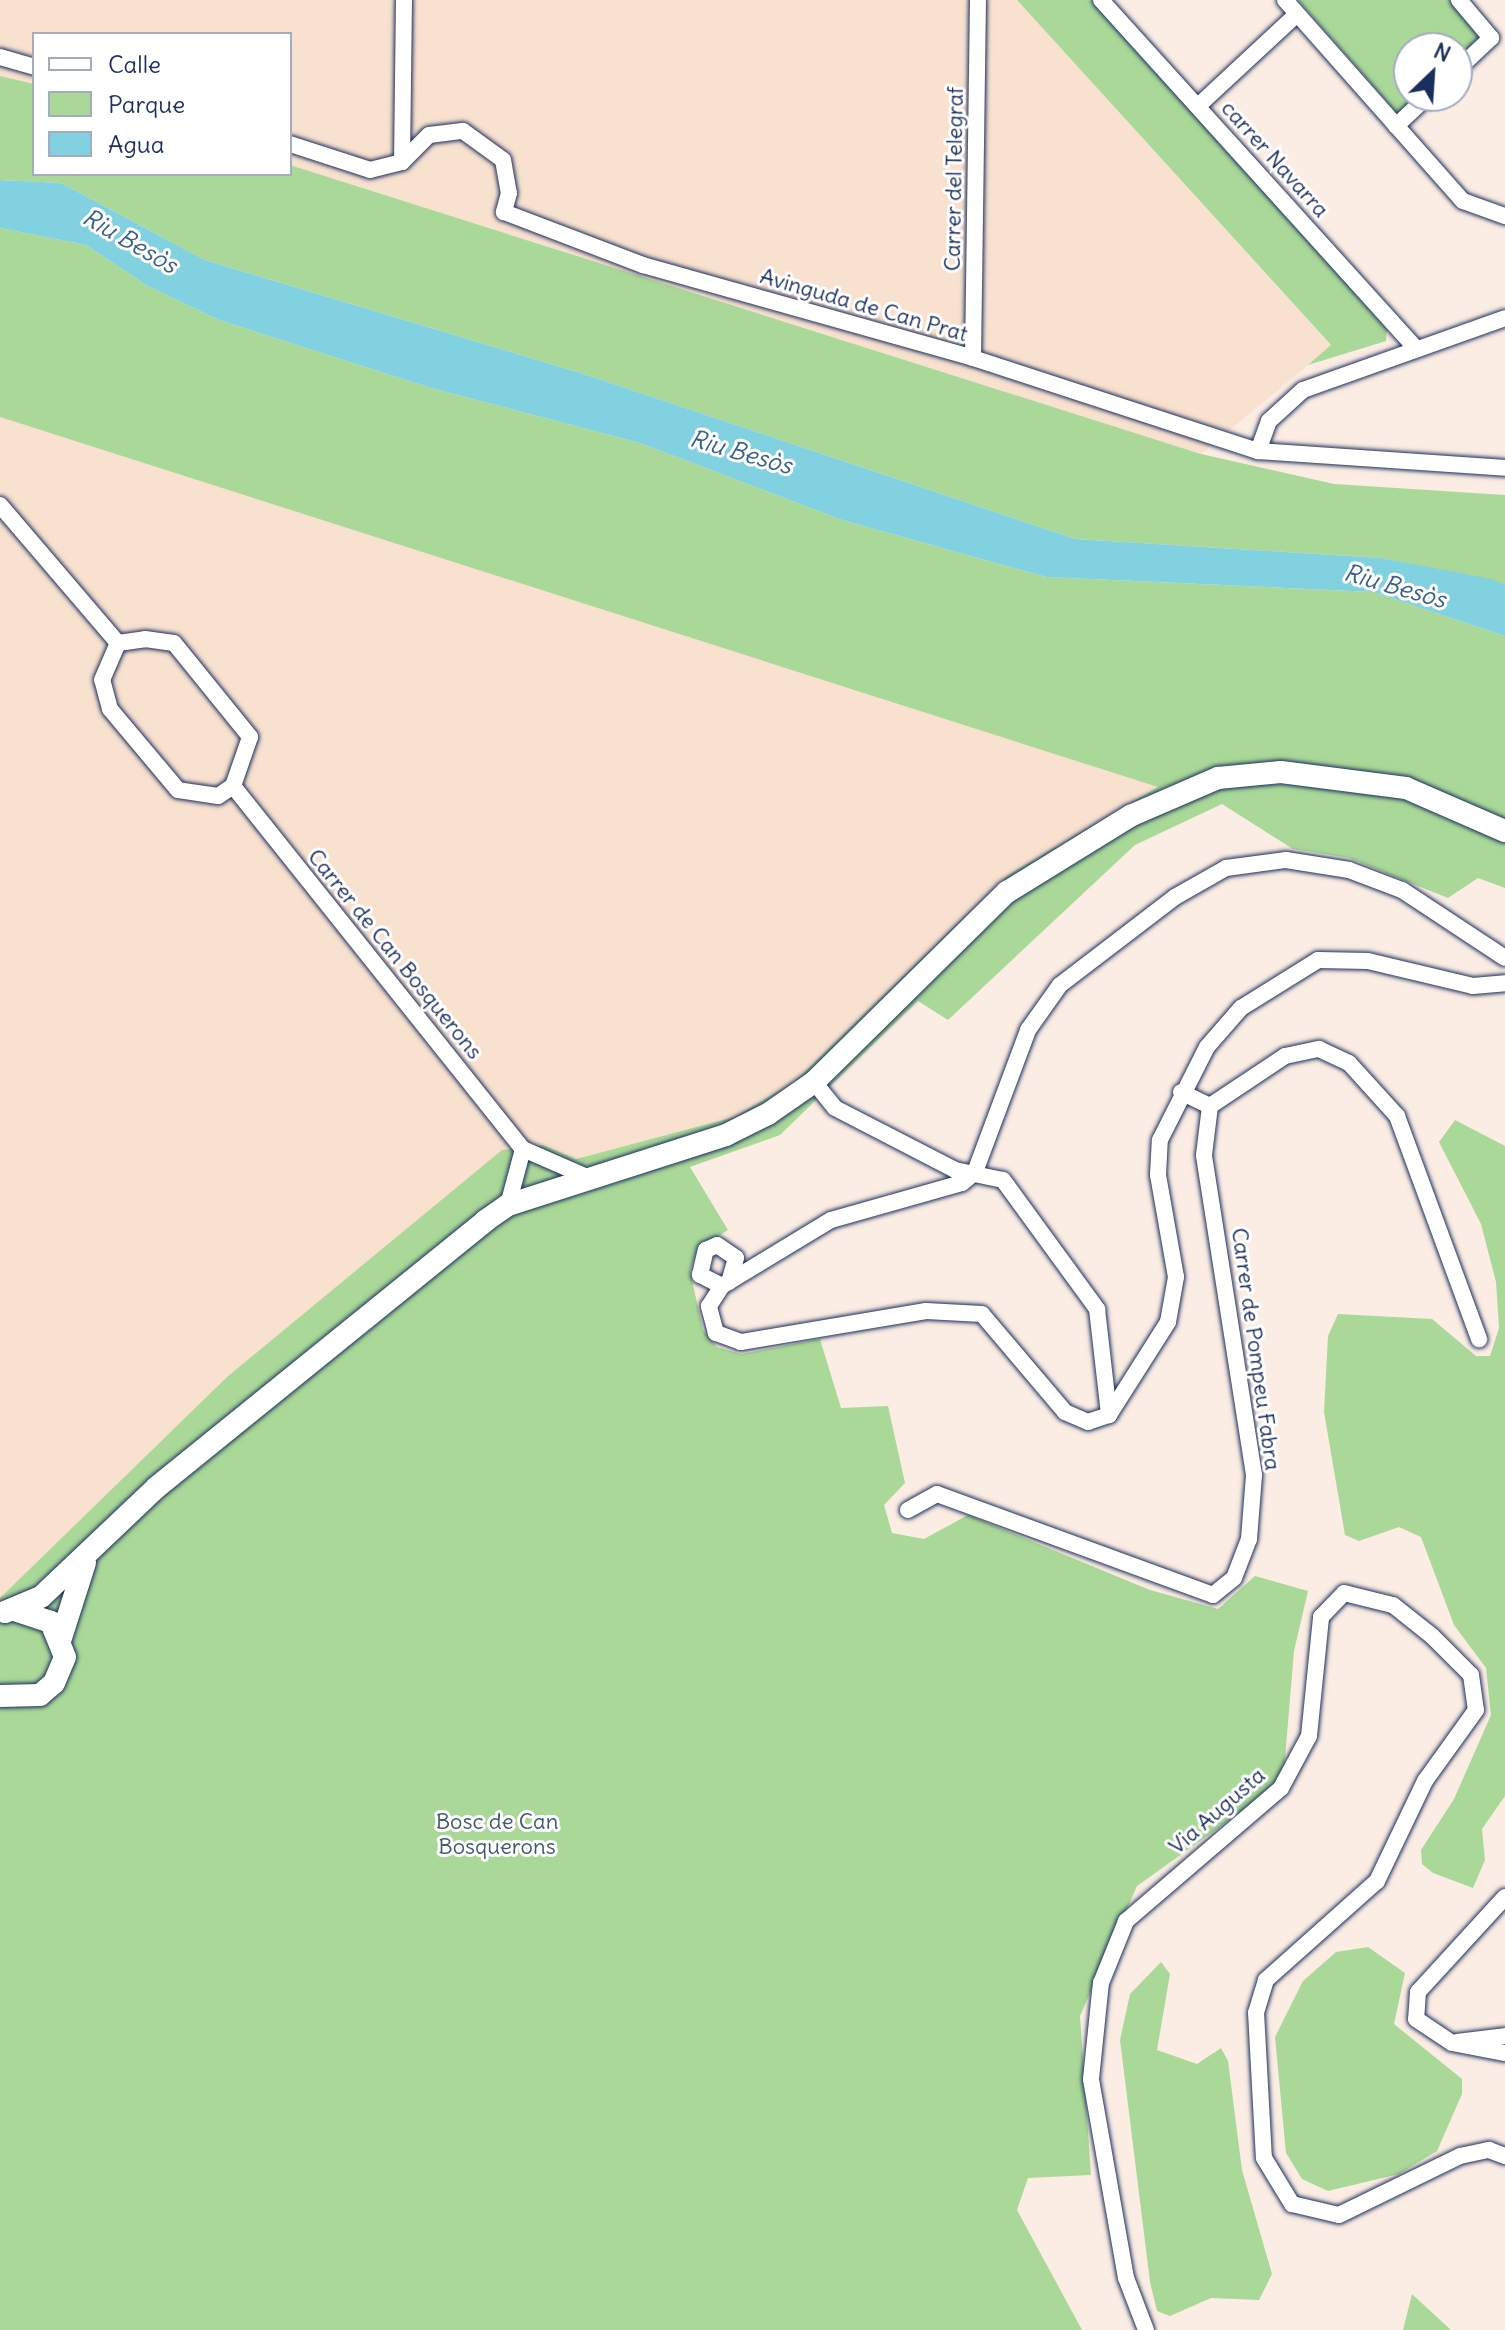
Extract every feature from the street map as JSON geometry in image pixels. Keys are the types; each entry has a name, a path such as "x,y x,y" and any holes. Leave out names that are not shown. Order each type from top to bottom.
{"street":[{"path":"292,145 370,170 402,162 404,0"},
{"name":"Carrer del Telegraf","path":"973,358 978,0"},
{"name":"carrer Navarra","path":"1101,0 1415,348"},
{"path":"1285,0 1463,201 1505,216"},
{"path":"1459,0 1491,38 1473,55"},
{"path":"1198,106 1297,14"},
{"path":"0,57 32,66"},
{"path":"1396,126 1411,112"},
{"name":"Avinguda de Can Prat","path":"402,162 429,135 479,137 508,176 504,212 527,223 655,269 973,358 1258,451 1505,468"},
{"path":"1258,451 1283,402 1415,348 1505,318"},
{"path":"0,505 118,643 174,643 250,737 233,786 218,796 178,790 110,709 102,680 118,643"},
{"path":"3,1613 41,1597 195,1454 508,1205 587,1177 726,1135 814,1082 1007,892 1077,845 1196,785 1281,772 1387,784 1501,826"},
{"name":"Carrer de Can Bosquerons","path":"233,786 523,1149 587,1177"},
{"path":"1505,958 1402,890 1349,870 1286,860 1226,868 1137,924 1060,985 1028,1030 975,1172 962,1183 831,1220 725,1284 709,1306 716,1333 741,1342 926,1311 982,1314 1065,1412 1088,1422 1109,1415 1168,1322 1176,1277 1158,1175 1160,1140 1181,1092 1241,1008 1318,960 1368,961 1473,986 1505,983"},
{"path":"1181,1092 1210,1106 1285,1056 1319,1049 1373,1083 1397,1116 1429,1188 1479,1339"},
{"path":"814,1082 835,1108 955,1170 1003,1180 1097,1309 1109,1415"},
{"name":"Carrer de Pompeu Fabra","path":"908,1510 937,1494 1213,1595 1234,1578 1249,1539 1254,1475 1204,1155 1210,1106"},
{"path":"508,1205 523,1149"},
{"path":"0,1717 11,1698 40,1695 60,1675 61,1638 89,1554"},
{"name":"Via Augusta","path":"1146,2330 1126,2278 1091,2079 1101,1983 1136,1909 1281,1788 1309,1736 1321,1617 1344,1593 1369,1593 1393,1605 1432,1636 1471,1675 1476,1710 1425,1781 1377,1881 1266,1980 1256,2012 1264,2158 1292,2204 1339,2215 1460,2156 1489,2150 1505,2156"},
{"path":"3,1613 43,1616 61,1638"},
{"path":"1505,1897 1418,1992 1416,2019 1452,2043 1505,2053"},
{"path":"1452,2043 1505,2036"}],"shaded area":[{"path":"0,0 1017,0 1331,346 1201,454 292,166 292,32 32,32 32,84 0,76"},
{"path":"0,417 850,685 1159,787 1009,875 794,1082 734,1117 576,1159 543,1145 227,1377 0,1598"}],"green space":[{"path":"1017,0 1092,0 1387,329 1386,341 1308,365 1331,345"},
{"path":"1298,0 1449,0 1482,37 1473,45 1473,32 1393,32 1393,108"},
{"path":"0,76 32,84 32,176 292,176 292,166 1201,454 1334,484 1505,495 1505,584 1382,558 1076,539 584,374 205,260 61,183 0,180"},
{"name":"Bosc de Can Bosquerons","path":"0,228 86,245 148,286 219,320 431,388 640,443 842,520 1046,577 1373,592 1505,636 1505,888 1478,878 1448,898 1349,858 1293,849 1222,804 1135,845 948,1020 918,1001 780,1135 690,1167 728,1230 697,1250 690,1271 703,1330 717,1347 741,1354 820,1339 841,1408 888,1406 905,1483 884,1505 892,1533 924,1539 968,1515 1150,1590 1218,1609 1255,1576 1308,1591 1294,1651 1283,1782 1137,1886 1080,2016 1091,2175 1028,2178 1017,2210 1082,2330 0,2330 0,1598 227,1377 502,1150 543,1145 576,1159 734,1117 794,1082 1008,875 1158,787 0,417"},
{"path":"1455,1120 1505,1146 1505,1796 1482,1829 1485,1860 1473,1888 1433,1873 1422,1864 1421,1850 1454,1799 1491,1715 1486,1668 1454,1625 1421,1537 1399,1527 1359,1541 1345,1535 1324,1412 1328,1336 1338,1314 1432,1319 1476,1356 1490,1356 1499,1328 1496,1282 1481,1224 1439,1142"},
{"path":"1368,1947 1405,1973 1394,2024 1462,2079 1462,2094 1437,2151 1399,2174 1328,2191 1302,2179 1286,2153 1275,2037 1303,1981 1336,1952"},
{"path":"1161,1962 1170,1974 1157,2050 1197,2064 1221,2048 1228,2061 1242,2170 1272,2274 1259,2300 1211,2298 1170,2316 1157,2311 1150,2282 1120,2040 1130,1994"},
{"path":"1412,2294 1439,2319 1451,2330 1403,2330"}],"water":[{"name":"Riu Besòs","path":"0,180 61,183 205,260 584,374 1076,539 1382,558 1491,579 1505,584 1505,636 1373,592 1046,577 842,520 640,443 431,388 219,320 148,286 86,245 0,228"}]}
